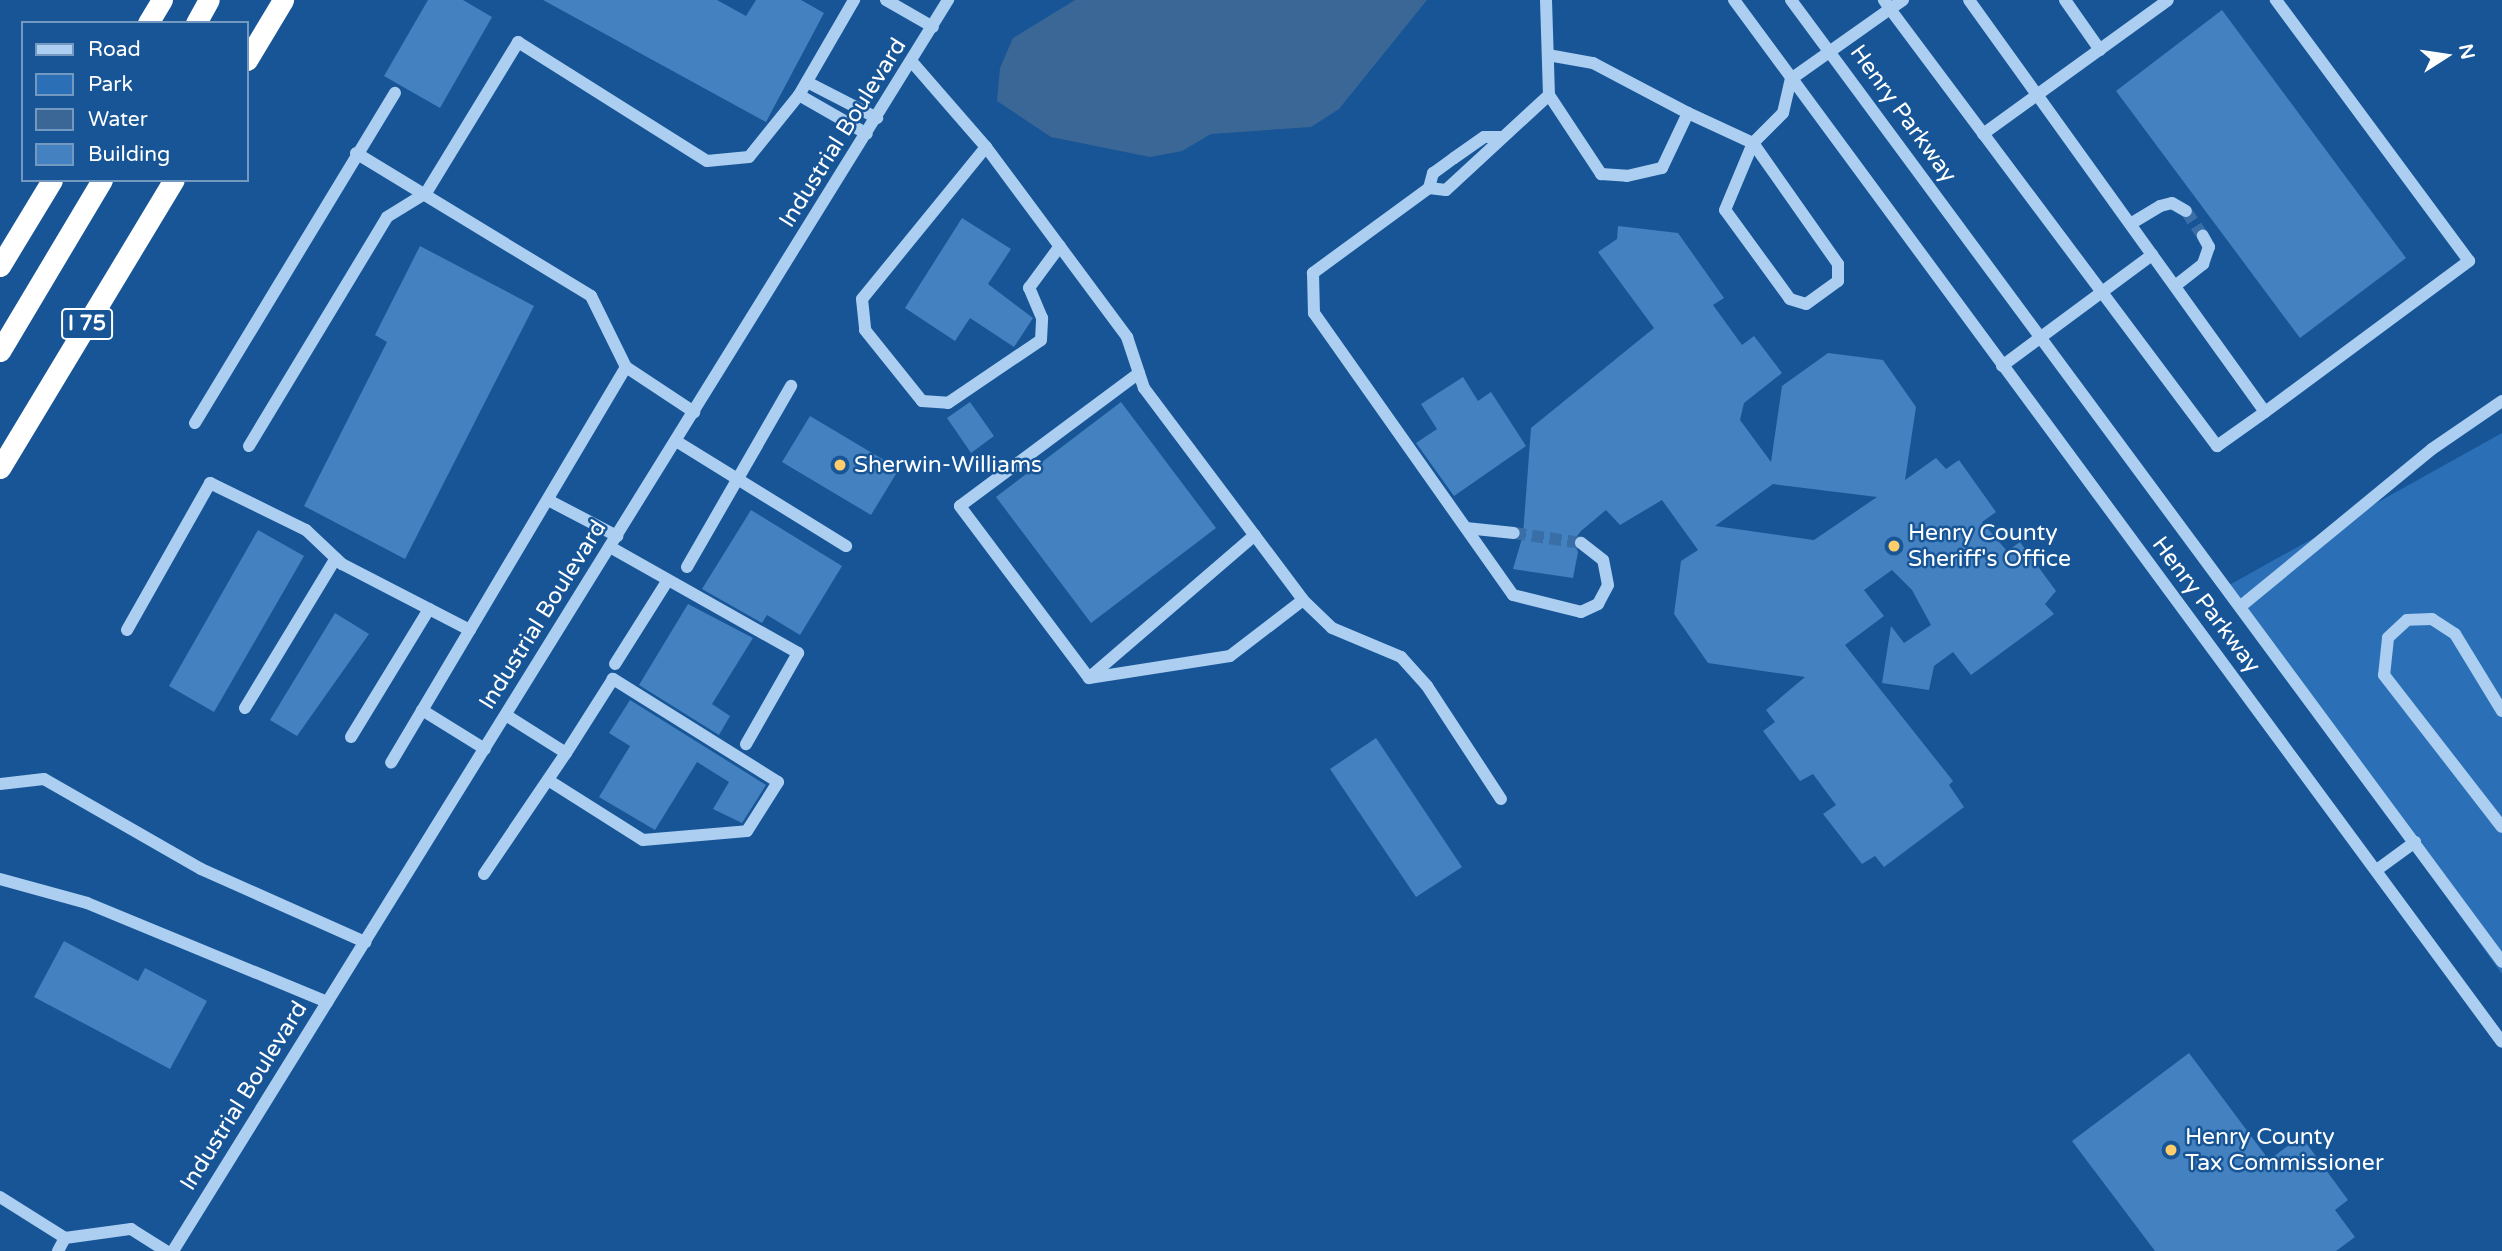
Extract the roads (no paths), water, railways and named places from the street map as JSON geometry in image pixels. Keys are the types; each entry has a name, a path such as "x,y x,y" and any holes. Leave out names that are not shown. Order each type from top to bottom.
{"highway":[{"path":"149,21 162,0"},
{"path":"196,21 209,0"},
{"path":"248,58 283,0"},
{"path":"0,265 51,182"},
{"path":"2,348 101,182"},
{"name":"I 75","path":"0,468 173,182"}],"street":[{"path":"248,446 387,218 426,193 518,42 707,161 748,157 799,95 854,0"},
{"path":"886,0 933,27"},
{"name":"Industrial Boulevard","path":"173,1251 948,0"},
{"path":"1546,0 1549,95 1601,174 1662,168 1688,113"},
{"name":"Henry Parkway","path":"1734,0 2002,366 2378,869 2502,1042"},
{"name":"Henry Parkway","path":"1791,0 2500,957"},
{"path":"1830,50 1887,5 1903,0"},
{"path":"1969,0 2132,223 2265,412"},
{"path":"2065,0 2100,50"},
{"path":"1887,5 2217,446 2469,261 2276,0"},
{"path":"1983,134 2038,96 2163,1"},
{"name":"Henry Parkway","path":"1791,79 1830,50"},
{"path":"1548,55 1593,63 1688,113 1753,143 1838,264 1838,281 1806,304 1790,299 1725,210 1753,143 1783,113 1791,79"},
{"path":"912,62 986,147 1127,337 1144,388 1303,600 1332,628 1401,657 1427,686 1501,799"},
{"path":"807,82 877,118"},
{"path":"195,423 356,153 395,93"},
{"path":"799,95 867,134"},
{"path":"1429,188 1446,190 1494,151 1500,137 1549,95"},
{"path":"1500,137 1483,137 1433,173 1429,188 1313,273 1308,291 1314,313 1513,595 1581,612 1598,604 1608,585 1603,560 1581,543"},
{"path":"986,147 862,299 865,330 922,401 948,403 1041,340 1042,318 1029,288 1060,246"},
{"path":"356,153 426,193 591,296 626,367 694,412"},
{"path":"2132,223 2160,206 2186,211"},
{"path":"2175,286 2203,264 2209,247 2203,236"},
{"path":"2002,366 2152,255"},
{"path":"391,763 550,501 626,367"},
{"path":"1089,678 960,506 1139,373"},
{"path":"687,568 791,386"},
{"path":"2241,606 2432,449 2502,401"},
{"path":"676,441 846,546"},
{"path":"127,630 210,483 306,530 336,558 470,631"},
{"path":"550,501 668,580 798,653 746,744"},
{"path":"1466,528 1514,533"},
{"path":"1089,678 1255,535"},
{"path":"245,708 336,558"},
{"path":"615,664 668,580"},
{"path":"1089,678 1230,656 1303,600"},
{"path":"351,737 429,609"},
{"path":"2502,711 2455,634 2432,619 2407,620 2388,638 2384,675 2502,827"},
{"path":"484,874 613,679 778,782 747,831 643,840 548,780"},
{"path":"422,710 485,749"},
{"path":"506,715 566,753"},
{"path":"0,784 44,779 201,869 365,942"},
{"path":"2378,869 2415,842"},
{"path":"0,879 87,903 327,1002"},
{"path":"0,1197 65,1238 131,1229 166,1251"},
{"path":"58,1251 65,1238"}],"water":[{"path":"1075,0 1427,0 1339,109 1311,127 1211,134 1182,151 1150,157 1051,137 997,101 1000,68 1013,38"}],"tunnel":[{"path":"2186,211 2203,236"},
{"path":"1514,533 1581,543"}],"place":[{"name":"Sherwin-Williams","path":"840,465"},
{"name":"Henry County Sheriff's Office","path":"1894,546"},
{"name":"Henry County Tax Commissioner","path":"2171,1150"}]}
